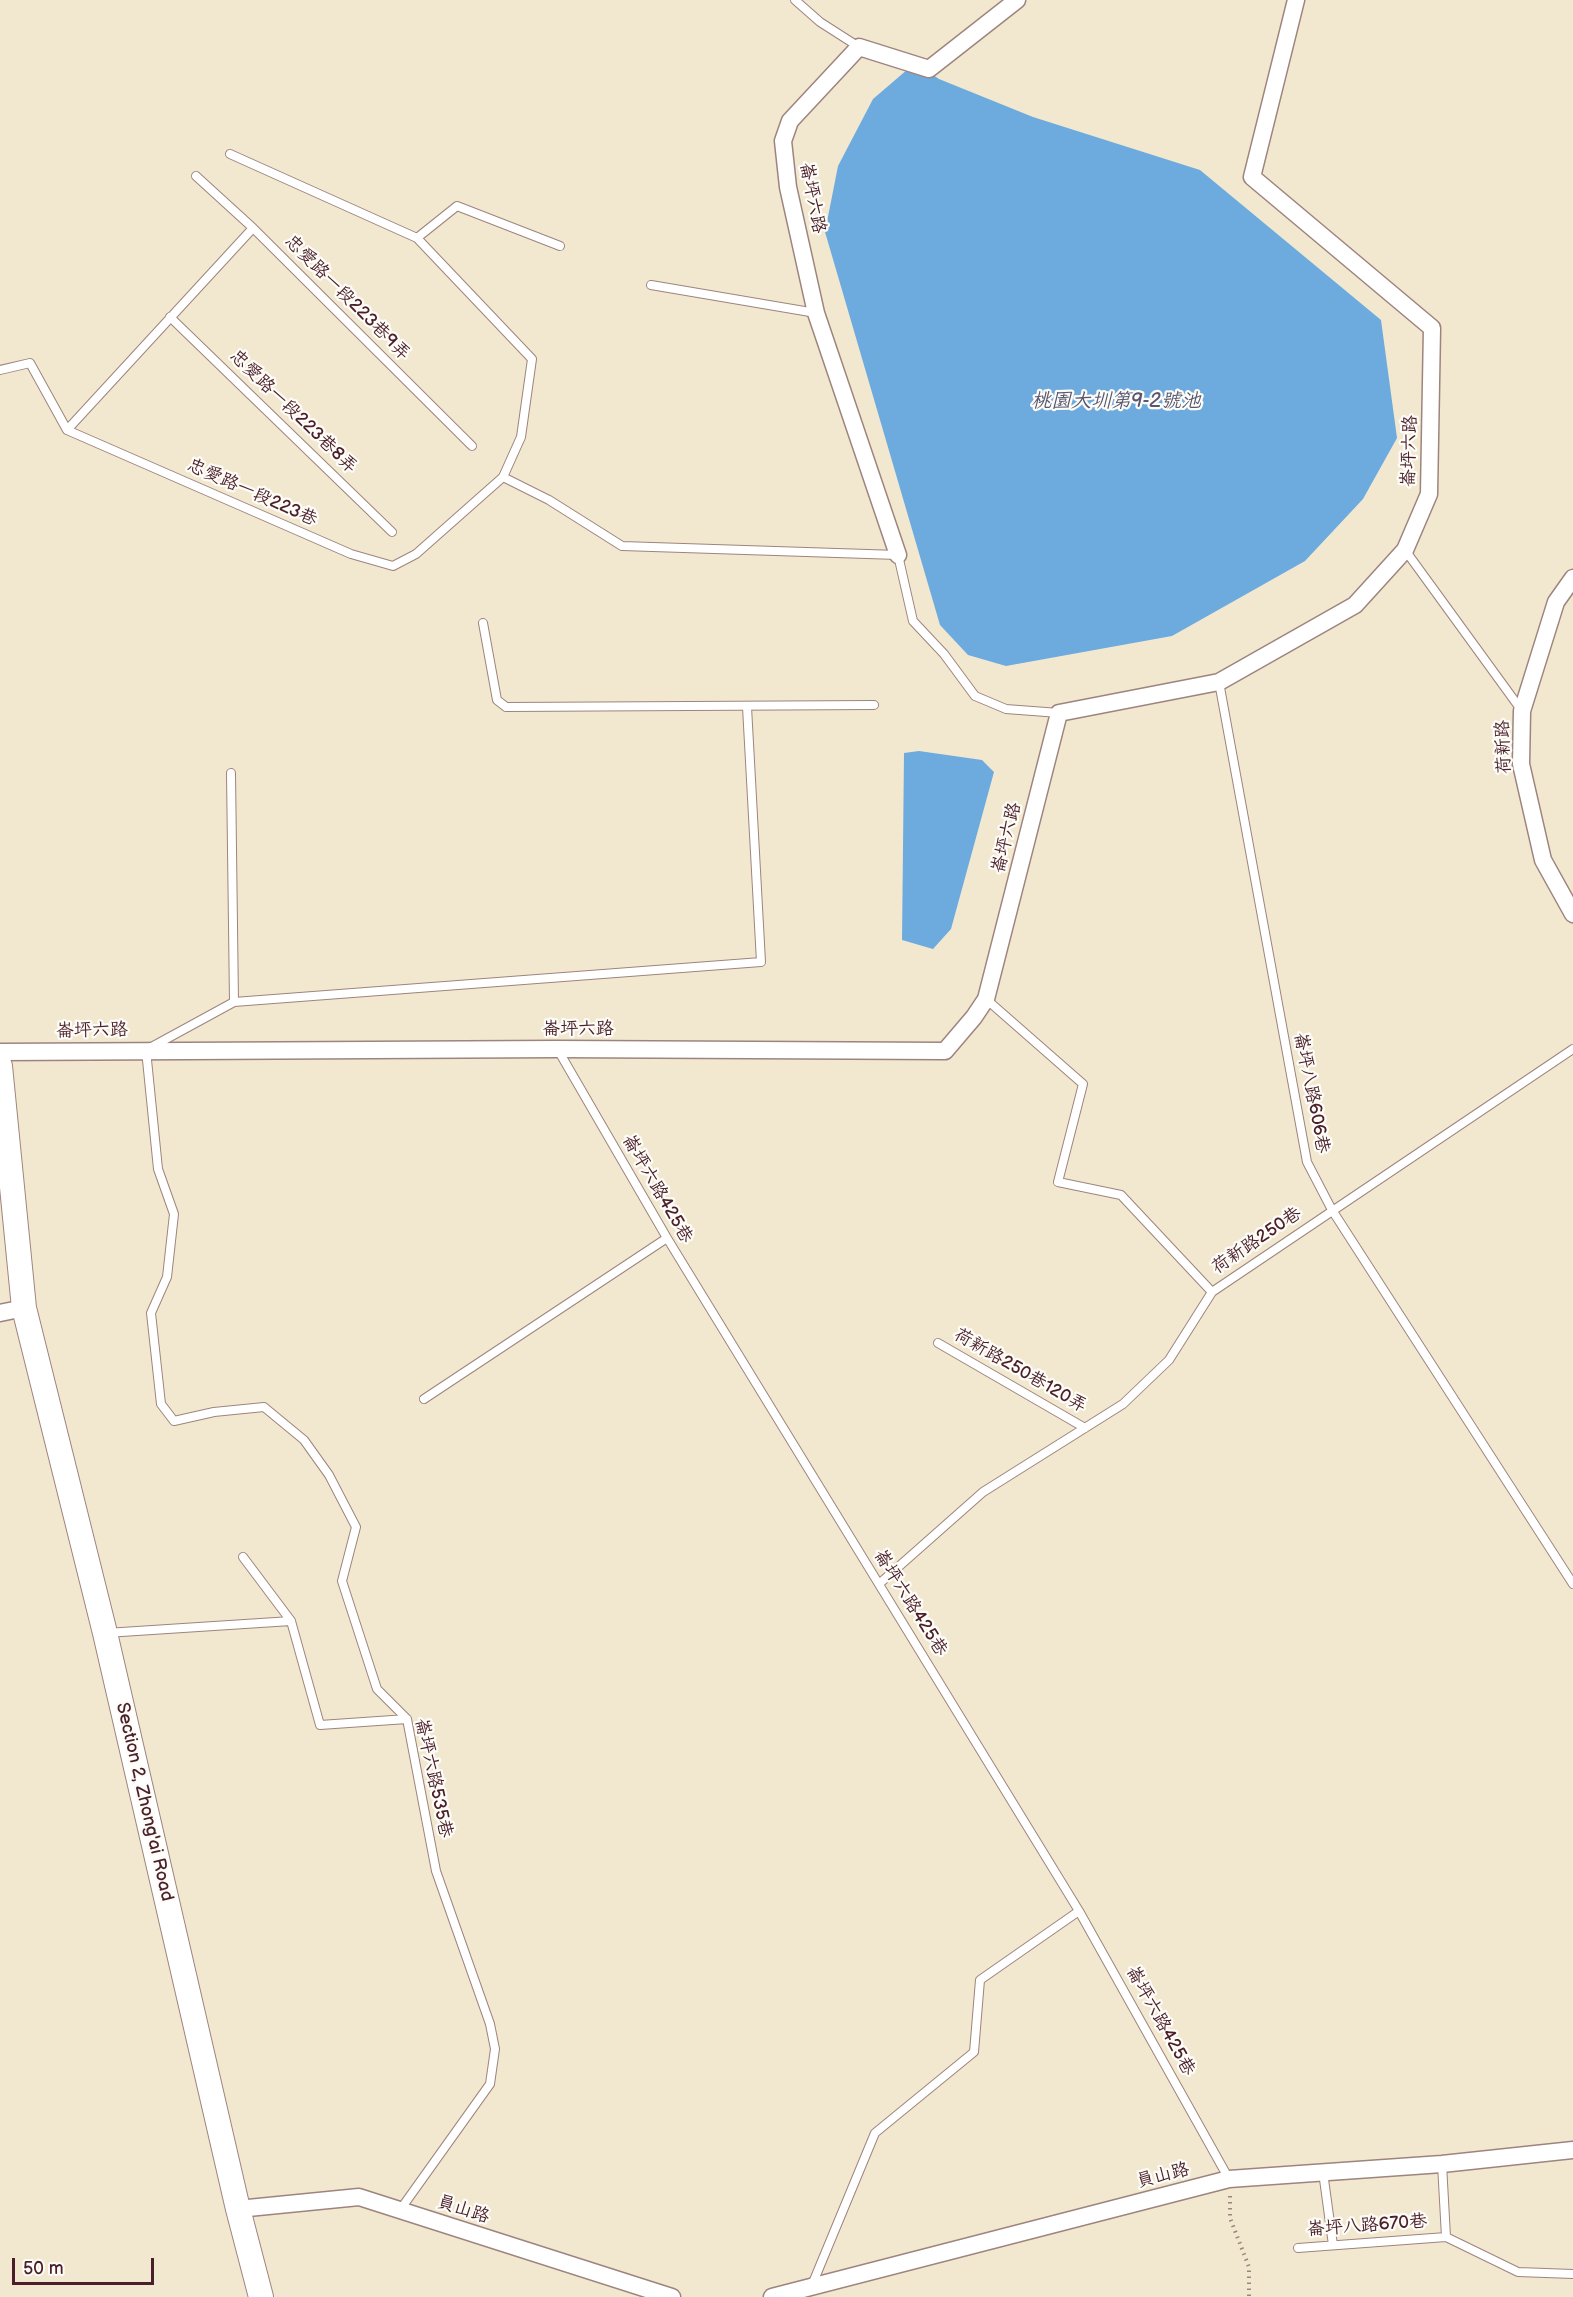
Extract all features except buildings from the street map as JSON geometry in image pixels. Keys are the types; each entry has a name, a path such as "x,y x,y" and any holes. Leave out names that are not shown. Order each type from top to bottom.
{"main road":[{"name":"Section 2, Zhong'ai Road","path":"0,1066 24,1308 105,1633 238,2209 261,2297"}],"street":[{"path":"858,47 929,69 1017,0"},
{"name":"崙坪六路","path":"0,1053 557,1048 945,1051 986,999 1059,713 1219,682 1355,605 1405,550 1429,494 1432,328 1252,177 1296,0"},
{"name":"崙坪六路","path":"858,47 790,121 783,141 788,187 816,313 898,555"},
{"name":"荷新路","path":"1573,579 1556,602 1522,711 1521,764 1543,860 1573,914"},
{"path":"0,1313 24,1308"},
{"name":"員山路","path":"772,2297 1229,2179 1442,2164 1573,2150"},
{"name":"員山路","path":"238,2209 359,2197 672,2297"}],"lane":[{"path":"795,0 820,22 858,47"},
{"path":"230,154 417,238 532,359 521,437 503,477 549,500 622,546 898,555 913,621 944,654 975,696 1006,709 1059,713"},
{"name":"忠愛路一段223巷9弄","path":"196,176 253,228 472,446"},
{"path":"417,238 457,206 560,246"},
{"path":"0,370 30,363 67,430 253,228"},
{"path":"651,285 816,313"},
{"name":"忠愛路一段223巷8弄","path":"170,317 392,531"},
{"name":"忠愛路一段223巷","path":"67,430 351,554 393,566 416,554 503,477"},
{"path":"1405,550 1522,711"},
{"path":"483,623 497,700 506,707 874,705"},
{"name":"崙坪八路606巷","path":"1219,682 1306,1162 1332,1210 1573,1584"},
{"path":"146,1050 234,1002 761,962 747,707"},
{"path":"231,773 234,1002"},
{"path":"986,999 1083,1084 1058,1182 1121,1195 1212,1292"},
{"name":"崙坪六路425巷","path":"557,1048 667,1238 1079,1911 1229,2179"},
{"name":"荷新路250巷","path":"879,1584 983,1492 1123,1404 1169,1360 1212,1292 1573,1049"},
{"name":"崙坪六路535巷","path":"146,1050 158,1169 174,1214 167,1277 151,1313 161,1404 174,1421 214,1412 264,1407 304,1440 329,1475 356,1527 342,1581 377,1689 407,1719 436,1871 490,2024 495,2049 490,2084 400,2210"},
{"path":"424,1399 667,1238"},
{"name":"荷新路250巷120弄","path":"938,1343 1085,1428"},
{"path":"243,1557 291,1622 320,1725 407,1719"},
{"path":"105,1633 291,1622"},
{"path":"812,2285 875,2133 974,2052 980,1980 1079,1911"},
{"path":"1442,2164 1446,2237"},
{"path":"1323,2172 1333,2245"},
{"name":"崙坪八路670巷","path":"1298,2248 1446,2237 1518,2272 1573,2274"}],"path":[{"path":"1229,2179 1230,2218 1249,2267 1249,2297"}],"water":[{"name":"桃園大圳第9-2號池","path":"915,63 939,79 1033,117 1200,170 1381,320 1397,438 1363,499 1305,561 1172,636 1006,666 968,655 940,625 825,232 838,166 873,99"},
{"path":"919,751 982,760 994,772 951,929 933,949 902,940 904,753"}]}
